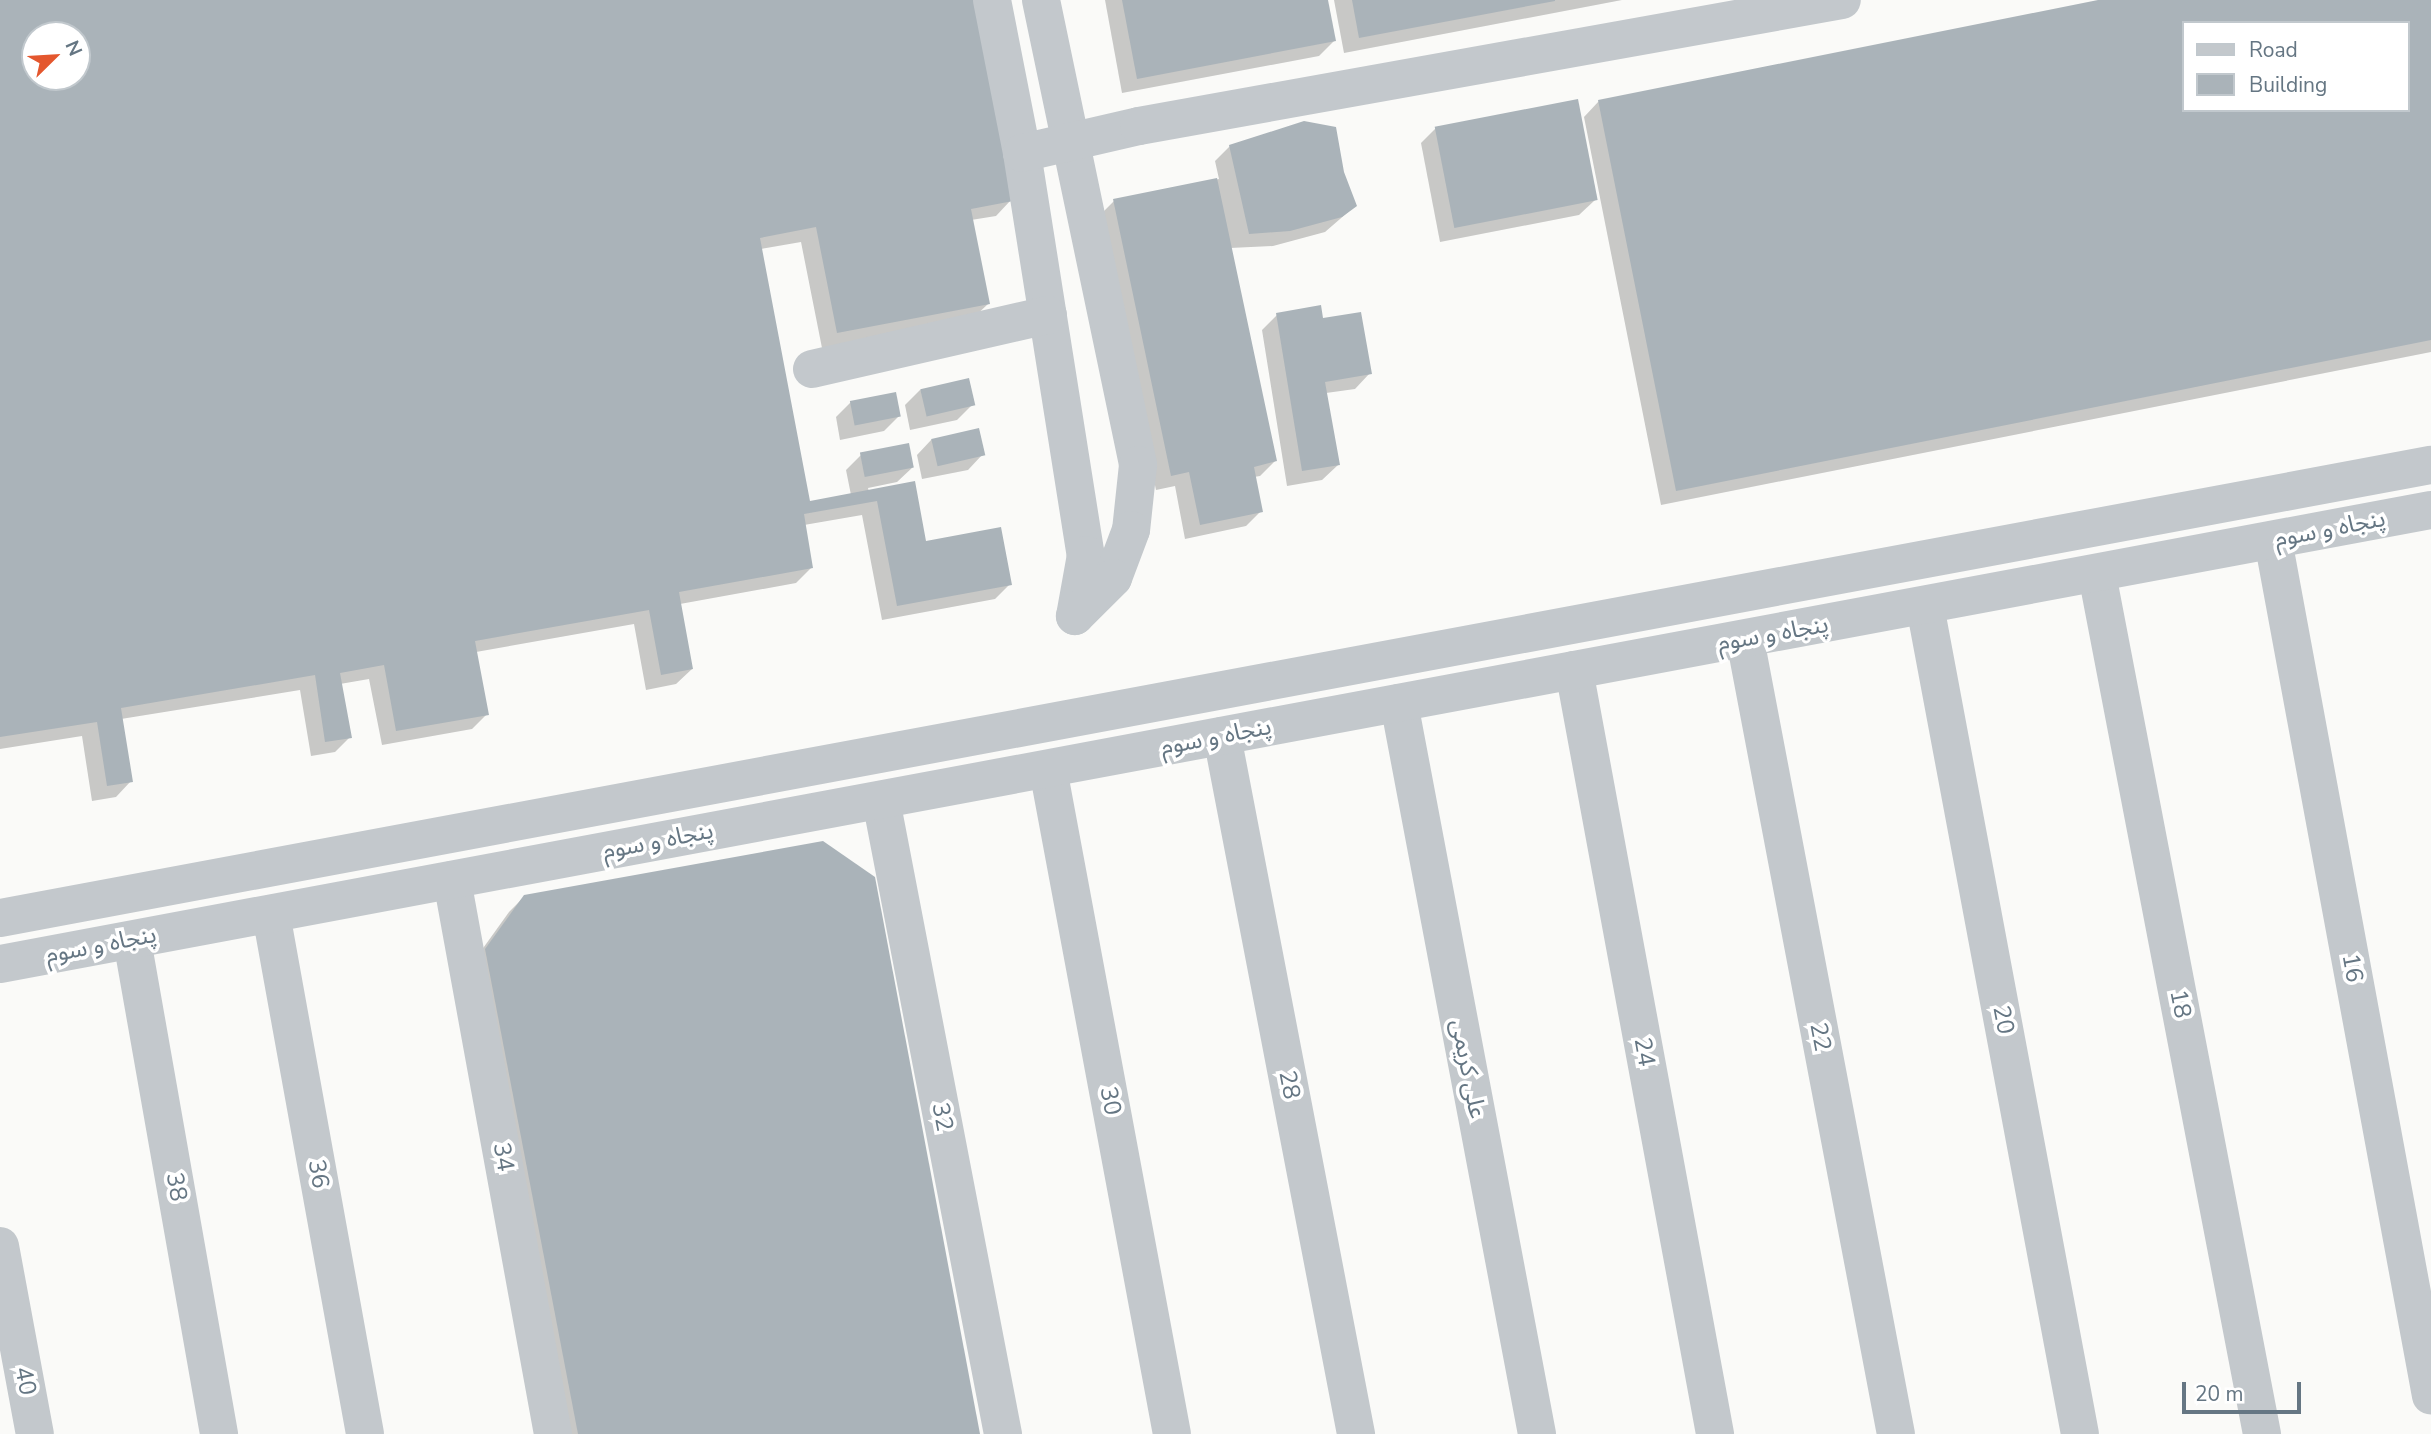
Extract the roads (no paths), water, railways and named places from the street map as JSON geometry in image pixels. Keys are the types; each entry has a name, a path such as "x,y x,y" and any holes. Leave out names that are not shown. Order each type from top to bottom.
{"street":[{"path":"992,0 1022,153 1086,555 1075,615 1114,578 1131,530 1138,466 1041,0"},
{"path":"1022,153 1069,140 1842,0"},
{"path":"811,369 1048,315"},
{"name":"پنجاه و سوم","path":"0,918 2431,465"},
{"name":"پنجاه و سوم","path":"0,964 2431,510"},
{"name":"16","path":"2273,540 2431,1396"},
{"name":"18","path":"2097,574 2262,1434"},
{"name":"20","path":"1925,606 2080,1434"},
{"name":"22","path":"1745,639 1896,1434"},
{"name":"24","path":"1574,670 1715,1434"},
{"name":"علی کریمی","path":"1399,703 1537,1434"},
{"name":"28","path":"1222,736 1356,1434"},
{"name":"30","path":"1048,769 1172,1434"},
{"name":"32","path":"881,800 1003,1434"},
{"name":"34","path":"452,880 553,1434"},
{"name":"36","path":"271,914 365,1434"},
{"name":"38","path":"132,940 219,1434"},
{"name":"40","path":"0,1246 35,1434"}]}
